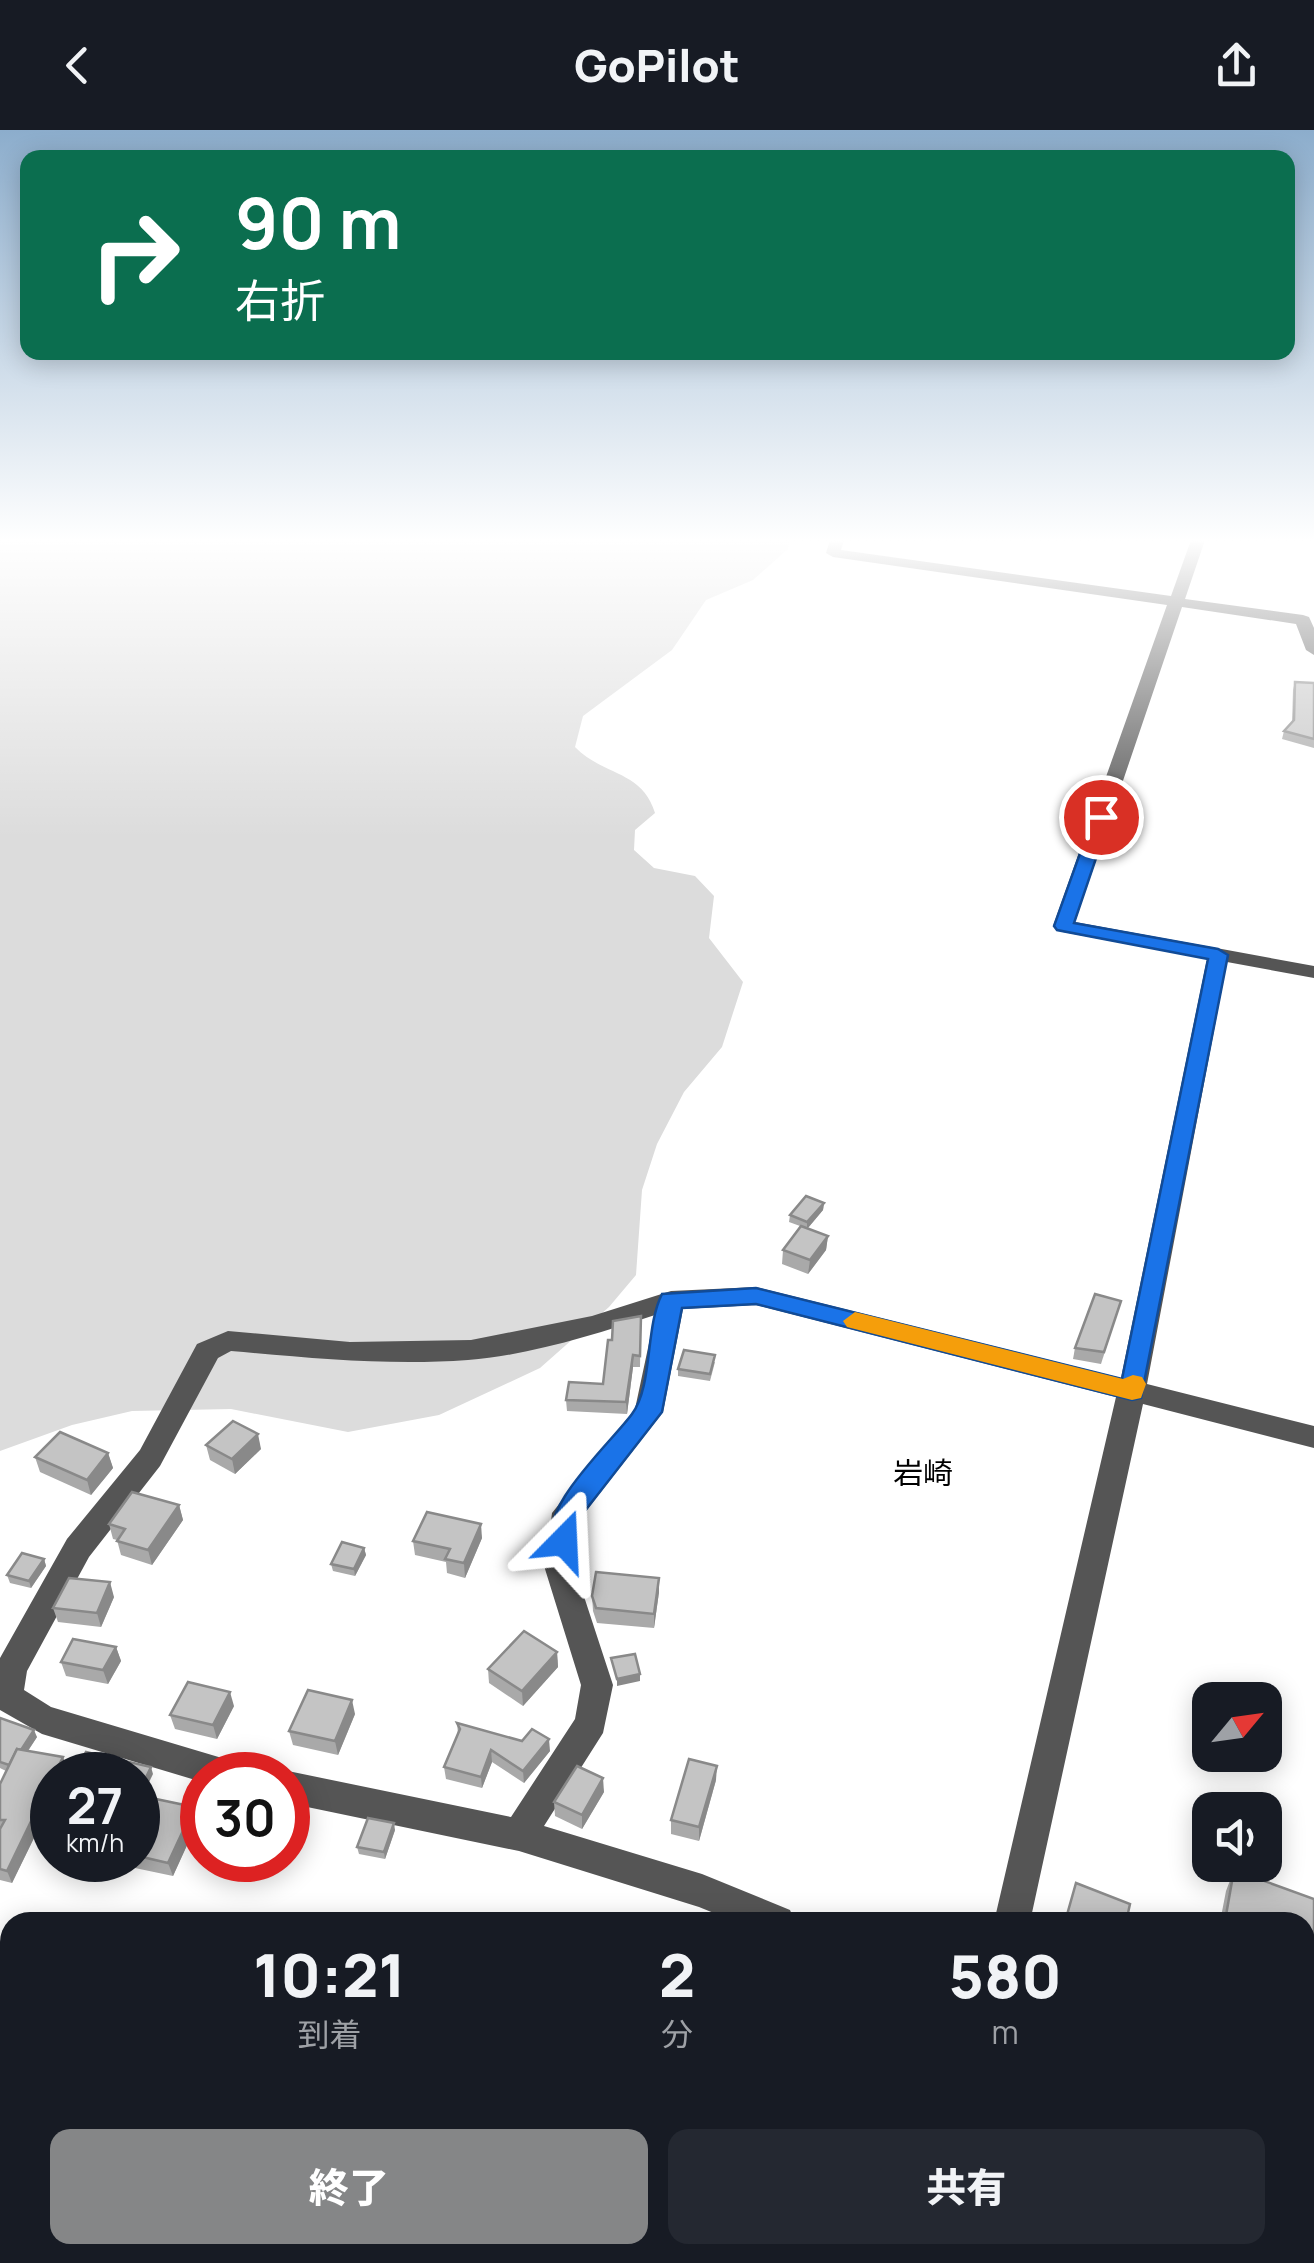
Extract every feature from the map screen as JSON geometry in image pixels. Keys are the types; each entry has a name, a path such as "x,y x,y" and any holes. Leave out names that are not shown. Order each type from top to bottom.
{"street":[{"path":"1163,640 1063,926 1314,972"},
{"path":"1014,1912 1132,1391 1218,955"},
{"path":"180,1760 42,1719 6,1696 11,1669 78,1548 150,1458 182,1406 207,1350 228,1342 350,1352 471,1350 594,1326 671,1300 756,1296 1314,1437"},
{"path":"519,1835 591,1723 596,1685 560,1569 568,1512 649,1412 671,1300"},
{"path":"310,1792 519,1835 702,1892 751,1912"}],"shaded area":[{"path":"0,640 679,640 672,650 583,716 575,747 597,764 631,781 649,799 655,813 635,830 634,850 654,868 695,876 714,896 709,938 743,982 722,1047 684,1092 657,1144 642,1190 636,1275 609,1307 540,1368 439,1415 348,1432 231,1409 132,1411 72,1425 0,1451"}],"building":[{"path":"1295,682 1314,683 1314,739 1284,731 1294,720"},
{"path":"806,1196 824,1203 807,1222 790,1215"},
{"path":"801,1226 828,1236 810,1260 783,1250"},
{"path":"1095,1294 1121,1301 1104,1352 1075,1348"},
{"path":"641,1316 640,1356 633,1355 626,1402 566,1400 569,1382 603,1384 613,1321"},
{"path":"684,1350 715,1355 710,1374 678,1369"},
{"path":"233,1421 258,1434 232,1459 206,1445"},
{"path":"60,1432 108,1453 87,1480 35,1457"},
{"path":"132,1492 179,1505 148,1550 117,1541 125,1529 109,1524"},
{"path":"427,1512 481,1524 464,1563 445,1559 450,1549 413,1541"},
{"path":"342,1542 364,1548 354,1569 331,1564"},
{"path":"22,1553 44,1559 29,1581 7,1575"},
{"path":"596,1572 659,1578 654,1614 596,1608 592,1596"},
{"path":"69,1578 110,1582 97,1613 53,1608"},
{"path":"524,1631 557,1652 522,1691 488,1669"},
{"path":"73,1639 116,1647 103,1670 61,1662"},
{"path":"635,1654 640,1674 617,1679 611,1658"},
{"path":"188,1682 230,1692 213,1725 170,1715"},
{"path":"308,1690 352,1700 335,1741 289,1731"},
{"path":"0,1718 34,1730 9,1765 0,1762"},
{"path":"457,1723 522,1741 532,1729 549,1739 523,1771 491,1750 481,1777 444,1767 460,1729"},
{"path":"17,1749 34,1752 30,1752 30,1823 7,1871 0,1869 0,1829 5,1820 0,1820 0,1784"},
{"path":"689,1759 717,1766 699,1827 671,1820"},
{"path":"577,1766 603,1778 582,1815 554,1802"},
{"path":"160,1800 180,1804 180,1837 168,1863 160,1861"},
{"path":"368,1818 394,1823 384,1852 357,1847"},
{"path":"1232,1882 1267,1882 1314,1899 1314,1912 1227,1912"},
{"path":"1076,1883 1130,1904 1128,1912 1068,1912"}],"slow traffic":[{"path":"855,1321 1132,1391 1133,1384"}],"district":[{"name":"岩崎","path":"923,1474"}],"route":[{"path":"564,1541 568,1512 649,1412 671,1300 756,1296 1132,1391 1218,955 1063,926 1101,817"}]}
